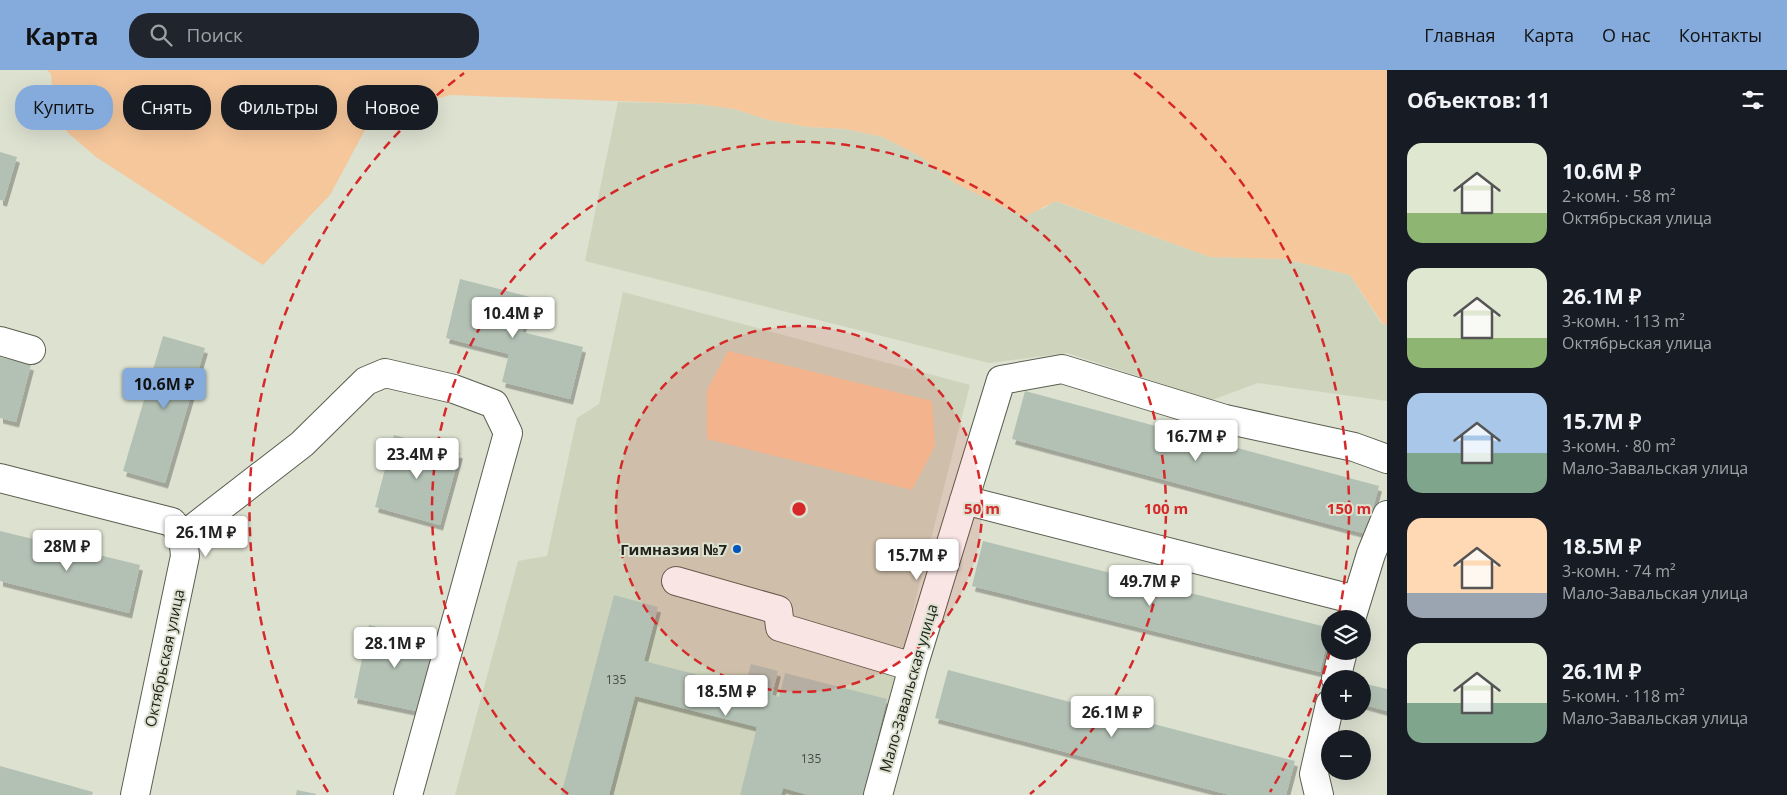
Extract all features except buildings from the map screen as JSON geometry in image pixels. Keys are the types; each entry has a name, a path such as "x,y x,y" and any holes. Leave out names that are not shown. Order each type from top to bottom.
{"street":[{"path":"0,341 31,350"},
{"name":"Мало-Завальская улица","path":"878,795 913,667 1001,380 1062,369 1225,419 1354,447 1387,459"},
{"path":"0,478 172,522 184,536 302,444 366,381 385,372 454,389 494,404 508,433 408,795"},
{"path":"964,500 1354,609 1379,556 1387,516"},
{"name":"Октябрьская улица","path":"135,795 185,556 184,536"},
{"path":"676,581 778,610 780,627 913,667"},
{"path":"1320,795 1314,774 1326,720"}],"shaded area":[{"path":"47,70 1387,70 1387,325 1382,323 1350,275 1285,259 1210,257 1056,201 1024,217 955,183 921,157 883,137 846,129 808,127 769,120 734,109 698,104 450,95 438,98 438,85 347,85 347,130 365,130 330,195 263,265 96,157 67,132 66,130 113,130 113,85 52,85 51,74"},
{"path":"618,102 698,104 734,109 769,120 808,127 846,129 883,137 921,157 955,183 1043,209 1055,201 1210,257 1285,259 1350,275 1381,323 1387,325 1387,401 1258,383 1212,400 1067,353 989,363 585,261"},
{"name":"Гимназия №7","path":"623,292 970,385 866,795 455,795 518,561 547,556 577,418 599,404"},
{"path":"728,351 932,401 935,446 912,490 707,439 707,390"}],"place":[{"name":"Гимназия №7","path":"737,549"}]}
